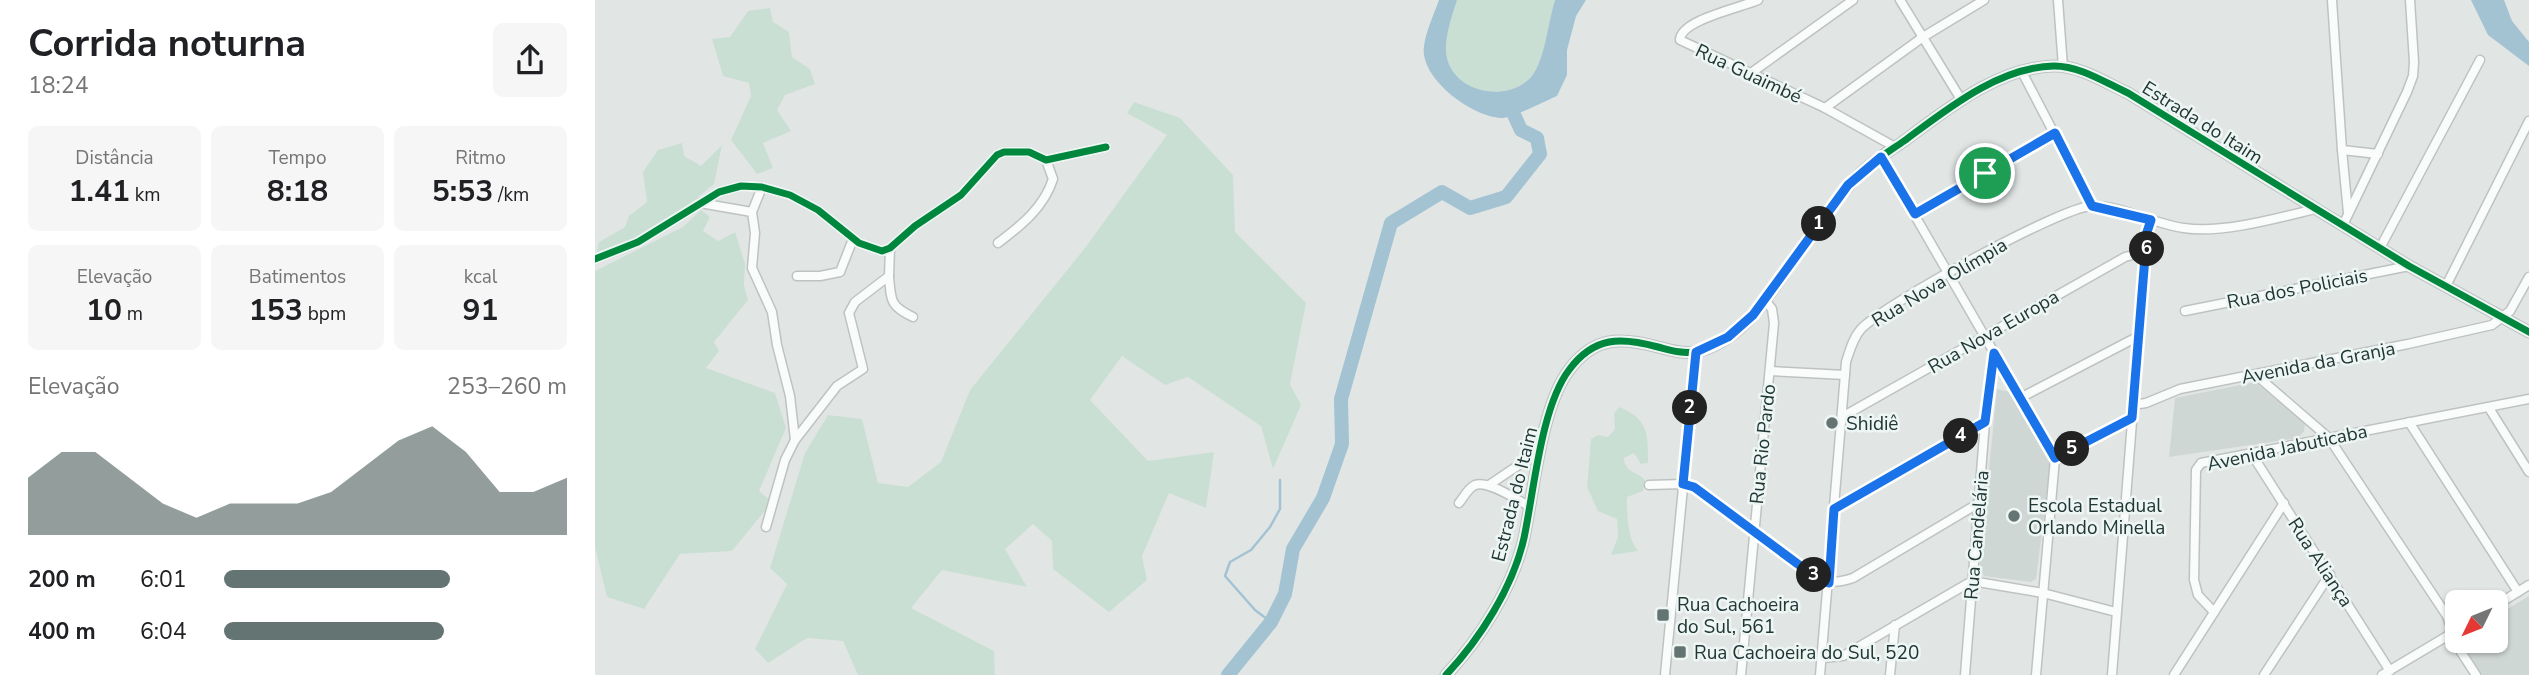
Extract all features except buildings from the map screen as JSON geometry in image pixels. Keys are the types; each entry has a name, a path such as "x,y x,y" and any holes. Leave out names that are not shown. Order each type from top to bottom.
{"street":[{"name":"Rua Guaimbé","path":"1758,0 1696,22 1683,31 1679,38 1825,108 1895,147"},
{"path":"1751,73 1853,0"},
{"path":"1900,0 1962,100"},
{"path":"1825,108 1923,37 1984,0"},
{"path":"2058,0 2063,67"},
{"path":"2332,0 2341,150 2348,215"},
{"path":"2343,225 2413,76 2410,0"},
{"path":"2380,248 2480,60"},
{"name":"Estrada do Itaim","path":"1446,675 1472,643 1502,594 1518,559 1556,392 1567,372 1589,350 1598,345 1620,340 1645,343 1678,352 1696,352 1734,333 1765,300 1848,185 1881,157 1962,100 2022,72 2051,66 2063,67 2090,75 2128,93 2409,266 2529,331"},
{"path":"2022,72 2092,206"},
{"path":"2446,286 2529,121"},
{"path":"1915,214 2055,133"},
{"path":"595,259 638,242 700,203 730,188 762,187 806,202 853,239 882,251 890,248 915,226 971,186 997,155 1003,152 1029,152 1046,160 1106,147"},
{"path":"2341,150 2378,154"},
{"path":"1881,157 2055,458 2036,675"},
{"path":"999,243 1035,213 1051,185 1053,178 1046,160"},
{"path":"762,187 752,212 755,233 752,268 772,312 790,396 795,440"},
{"path":"700,203 752,212"},
{"name":"Rua Nova Olímpia","path":"1820,675 1845,375 1851,347 1862,328 1949,273 2066,212 2092,206 2170,226 2203,230 2315,209"},
{"path":"2112,675 2147,232 2151,220"},
{"path":"797,276 820,276 840,272 853,239"},
{"path":"890,248 889,276 893,304 913,317"},
{"name":"Rua Nova Europa","path":"1842,417 2125,257 2147,251"},
{"name":"Rua dos Policiais","path":"2185,311 2409,266"},
{"path":"766,527 785,460 795,440 837,386 863,369 849,313 855,302 889,276"},
{"path":"2503,318 2514,305 2529,277"},
{"name":"Rua Rio Pardo","path":"1741,675 1774,315 1765,300"},
{"name":"Avenida da Granja","path":"2133,405 2146,403 2180,389 2491,325 2503,318"},
{"path":"2020,398 2139,336"},
{"path":"1665,675 1696,352"},
{"name":"Rua Candelária","path":"1965,675 1985,422 1994,353"},
{"path":"1770,371 1845,375"},
{"path":"2256,375 2329,438 2445,613"},
{"name":"Avenida Jabuticaba","path":"2214,612 2198,595 2193,567 2196,468 2203,462 2529,399"},
{"path":"2489,408 2529,472"},
{"path":"2055,458 2132,418"},
{"path":"1834,509 1985,422"},
{"path":"2409,422 2518,592"},
{"path":"1489,485 1541,450"},
{"name":"Rua Aliança","path":"2251,453 2391,671"},
{"path":"1649,485 1683,484 1694,487 1810,573 1829,583 1840,583 1853,578 1979,503"},
{"path":"1459,503 1475,485 1489,485 1529,506"},
{"path":"2174,675 2284,503"},
{"path":"2264,675 2330,574"},
{"path":"1822,658 1843,656 1972,581 2043,593 2116,612"},
{"path":"2508,598 2529,585"},
{"path":"1891,675 1895,625"},
{"path":"2382,675 2445,638"},
{"path":"2462,653 2476,675"}],"shaded area":[{"path":"2255,382 2305,424 2304,431 2298,438 2169,457 2175,398"},
{"name":"Escola Estadual Orlando Minella","path":"1997,389 2010,392 2051,462 2036,579 2031,582 1984,576 1979,569"},
{"path":"2529,596 2529,675 2482,675 2468,653 2508,653 2508,609"}],"green space":[{"path":"1457,0 1555,0 1540,61 1531,77 1521,85 1496,92 1471,86 1460,79 1452,70 1446,51"},
{"path":"770,8 773,22 789,32 792,57 810,69 815,84 785,95 777,110 791,131 763,143 773,168 757,174 731,140 751,96 749,83 723,76 712,39 730,37 748,11"},
{"path":"1134,102 1180,118 1233,175 1235,232 1306,303 1290,384 1301,405 1273,469 1261,426 1188,377 1165,385 1122,356 1090,400 1148,461 1214,452 1206,508 1169,493 1142,556 1147,580 1109,612 1053,569 1052,541 1033,524 1005,549 1027,587 942,570 911,608 994,651 995,675 858,675 843,641 807,638 768,663 755,649 787,584 770,568 805,453 828,415 862,419 878,483 908,487 941,462 970,390 1085,248 1167,135 1127,113"},
{"path":"682,143 684,156 701,166 722,145 714,184 667,222 596,256 599,242 625,227 629,216 647,202 643,172 658,150"},
{"path":"701,210 710,217 703,231 718,241 735,232 745,264 744,286 748,300 714,342 719,351 706,368 775,393 786,428 759,491 772,502 732,551 680,554 644,609 607,597 595,547 595,271 683,227"},
{"path":"1619,407 1636,417 1645,429 1648,463 1641,464 1634,453 1624,458 1629,469 1645,480 1643,491 1627,497 1630,533 1638,551 1611,555 1618,537 1617,519 1598,511 1587,487 1591,439 1598,435 1608,437 1615,429 1614,414"}],"water":[{"path":"1439,0 1457,0 1446,44 1447,58 1452,70 1471,86 1496,92 1521,85 1536,70 1555,0 1586,0 1576,16 1567,50 1567,75 1557,96 1501,118 1476,111 1450,94 1430,71 1425,58 1425,40"},
{"path":"2471,0 2504,0 2512,21 2529,42 2529,66 2488,35"}],"waterway":[{"path":"1228,675 1271,622 1285,594 1293,549 1323,498 1342,444 1341,399 1391,223 1442,192 1470,208 1506,197 1540,154 1537,138 1521,130 1510,106"},
{"path":"1271,622 1255,610 1225,576 1230,562 1251,550 1270,527 1280,509 1280,480"}],"cycle path":[{"path":"1446,675 1483,629 1512,575 1524,538 1545,427 1559,386 1578,359 1598,345 1609,342 1632,342 1690,352 1725,340 1759,308 1821,221 1859,174 1955,104 2013,74 2054,66 2092,75 2128,93 2409,266 2529,332"},
{"path":"595,259 638,242 719,192 741,186 762,187 790,195 818,210 859,243 882,251 890,248 915,226 961,195 997,155 1004,152 1029,152 1046,160 1106,147"}],"place":[{"name":"Shidiê","path":"1832,423"},
{"name":"Escola Estadual Orlando Minella","path":"2014,516"},
{"name":"Rua Cachoeira do Sul, 561","path":"1663,615"},
{"name":"Rua Cachoeira do Sul, 520","path":"1680,652"}],"route":[{"path":"2055,133 2092,206 2151,220 2147,232 2132,418 2055,458 1994,353 1985,422 1834,509 1829,583 1821,580 1694,487 1683,484 1696,352 1728,337 1753,315 1848,185 1881,157 1915,214 1985,173 2055,133"}]}
